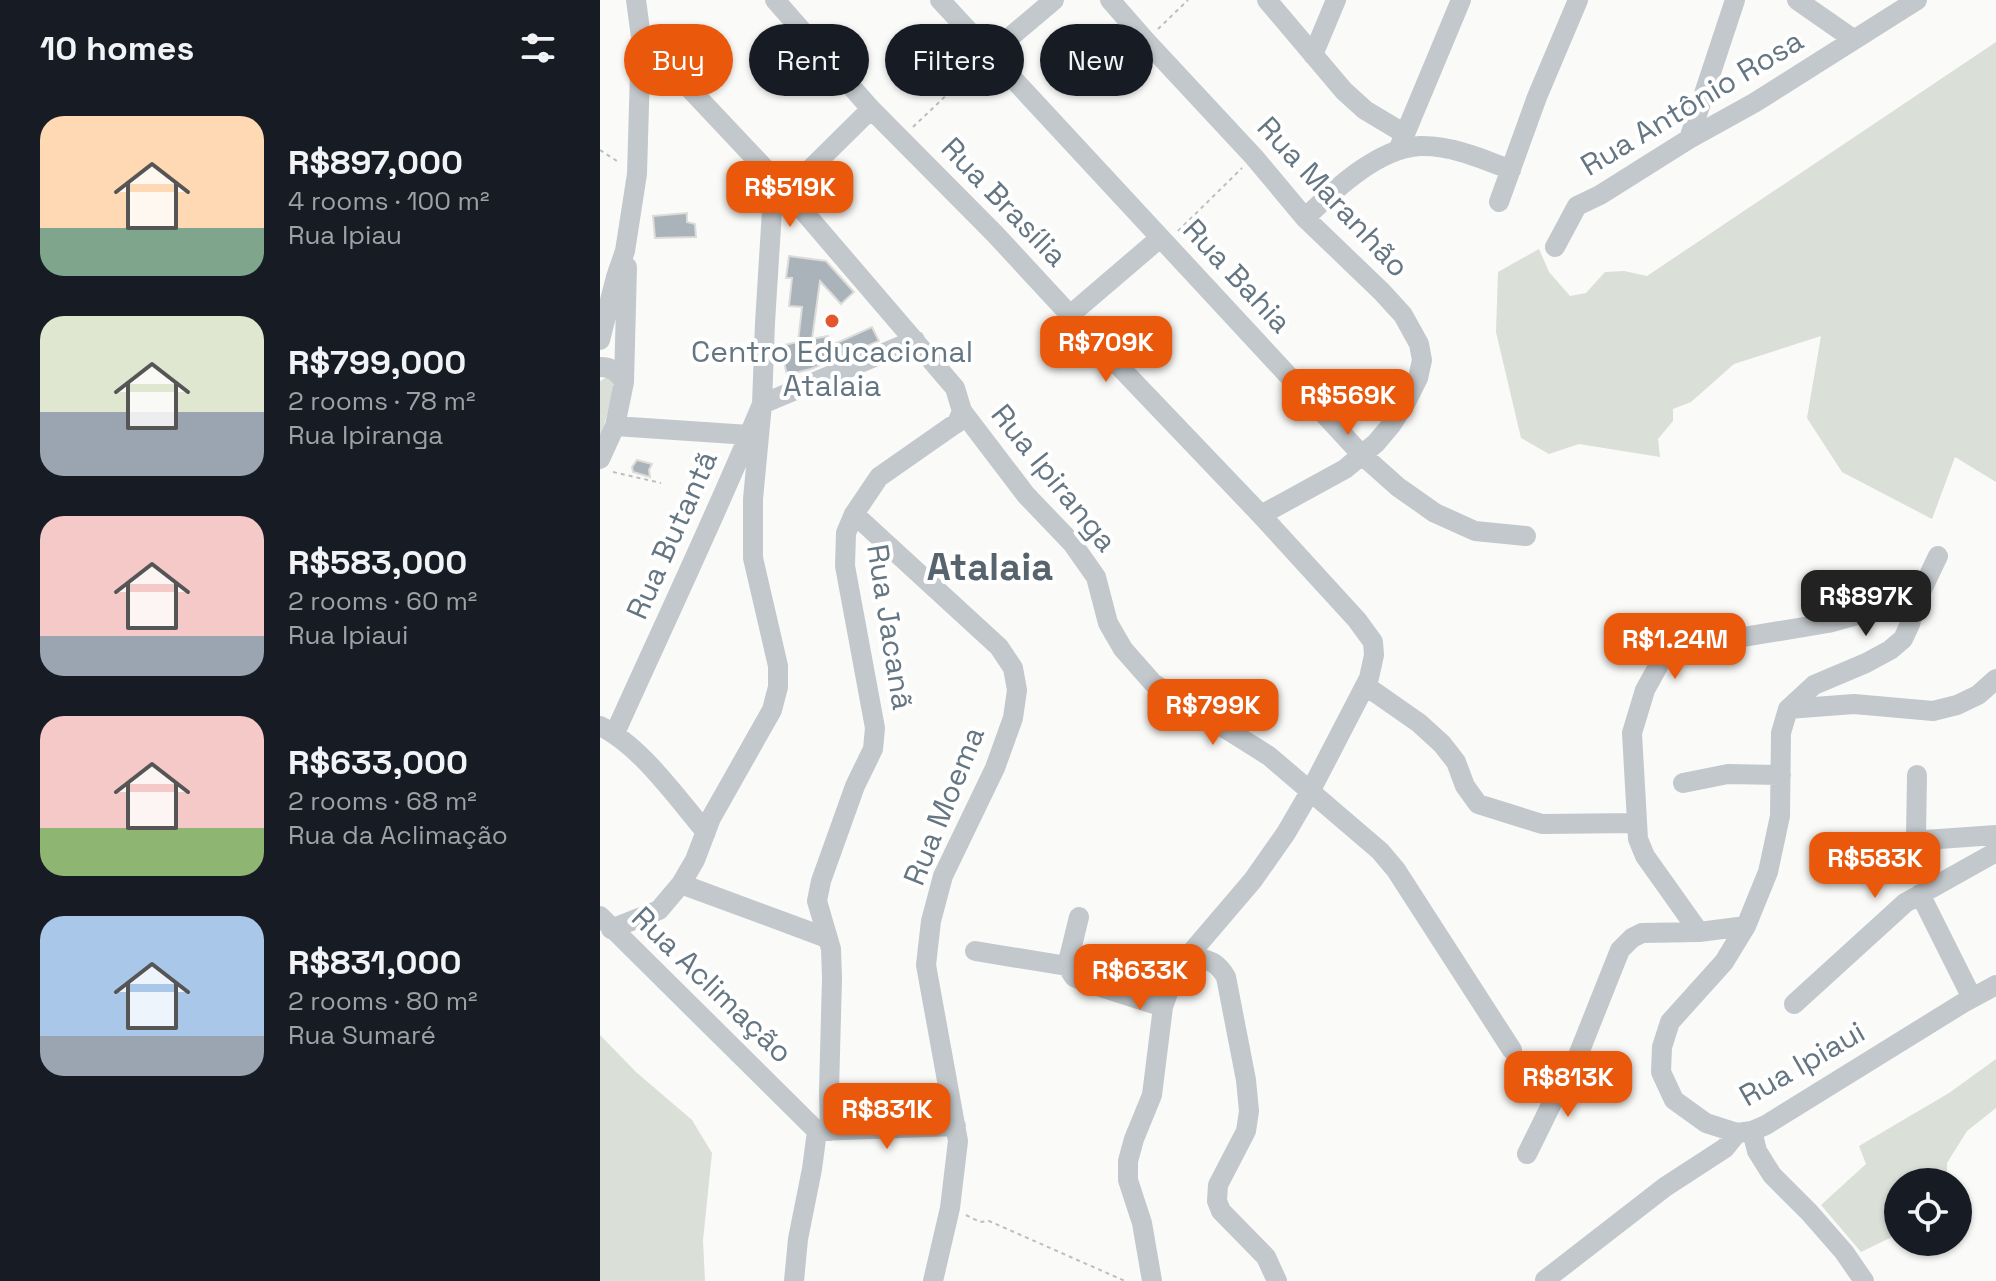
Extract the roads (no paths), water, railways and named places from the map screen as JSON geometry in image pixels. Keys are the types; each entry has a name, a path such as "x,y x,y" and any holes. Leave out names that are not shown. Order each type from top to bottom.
{"street":[{"path":"636,0 639,24"},
{"name":"Rua Brasília","path":"775,0 871,109 995,234 1261,515 1357,620 1373,642 1374,655 1366,686 1311,790 1253,880 1189,955 1163,1007 1152,1095 1128,1161 1128,1180 1142,1223 1152,1281"},
{"name":"Rua Bahia","path":"940,0 962,24"},
{"path":"1024,25 1054,0"},
{"name":"Rua Maranhão","path":"1110,0 1254,157 1305,218 1403,315 1412,331 1422,360 1418,378 1392,424 1376,443 1361,454"},
{"path":"1267,0 1344,91 1401,142 1463,153 1511,170"},
{"path":"1313,55 1336,0"},
{"path":"1305,218 1323,200 1401,142 1461,0"},
{"path":"1499,202 1537,97 1578,0"},
{"path":"1689,139 1735,0"},
{"path":"1797,0 1853,39"},
{"name":"Rua Antônio Rosa","path":"1555,247 1577,206 1754,103 1917,0"},
{"name":"Rua Bahia","path":"1024,91 1361,454 1398,487 1435,513 1475,531 1526,536"},
{"path":"600,340 625,251 637,174 639,96"},
{"name":"Rua Ipiranga","path":"697,96 781,185 955,388 962,411 1026,495 1072,543 1096,577 1108,623 1123,649 1153,683 1269,756 1380,851 1396,870 1512,1050"},
{"path":"606,922 659,910 681,884 695,860 711,818 772,710 778,687 778,666 753,558 753,499 781,185 871,109"},
{"path":"1070,315 1163,241"},
{"path":"608,466 624,382 625,251"},
{"path":"762,404 915,340"},
{"path":"600,367 613,369 624,382"},
{"name":"Rua Butantã","path":"607,730 729,485 762,404"},
{"name":"Rua Jacanã","path":"794,1281 798,1239 812,1169 824,1131 829,1091 831,949 817,901 821,881 855,786 873,749 875,728 845,566 846,533 854,514 879,477 957,423 962,411"},
{"path":"615,426 749,435"},
{"path":"1261,515 1345,469 1361,454"},
{"name":"Rua Moema","path":"854,514 999,647 1013,668 1017,690 1013,718 995,768 943,876 931,921 926,965 958,1141 950,1208 933,1281"},
{"path":"1788,709 1814,685 1866,663 1903,639 1938,556"},
{"path":"1699,932 1645,856 1638,839 1632,733 1645,690 1661,661 1683,647 1828,623 1918,598"},
{"path":"1788,709 1854,704 1933,711 1978,695 1996,679"},
{"path":"1366,686 1419,723 1442,744 1456,762 1465,786 1478,804 1542,824 1636,823"},
{"name":"Rua Ipiaui","path":"1788,709 1781,733 1780,816 1768,872 1746,926 1724,962 1670,1022 1662,1047 1661,1072 1674,1100 1706,1123 1744,1132 1777,1118 1996,985"},
{"path":"607,730 650,767 706,832"},
{"path":"1683,783 1728,774 1781,775"},
{"path":"1917,775 1916,836 1925,840 1996,835"},
{"path":"1794,1004 1905,903 1996,852"},
{"path":"681,884 827,938"},
{"path":"1920,894 1972,998"},
{"path":"1079,917 1067,966 1074,977 1163,1007"},
{"name":"Rua Aclimação","path":"606,922 824,1131"},
{"path":"1527,1154 1573,1068 1620,950 1642,933 1699,932 1746,926"},
{"path":"975,951 1067,966"},
{"path":"1189,955 1220,966 1226,977 1246,1080 1249,1111 1246,1131 1218,1185 1217,1201 1221,1211 1266,1257 1277,1281"},
{"path":"824,1131 956,1126"},
{"path":"1545,1280 1665,1187 1744,1132 1772,1175 1809,1212 1864,1281"}],"place":[{"name":"Centro Educacional Atalaia","path":"832,321"}],"district":[{"name":"Atalaia","path":"990,567"}]}
